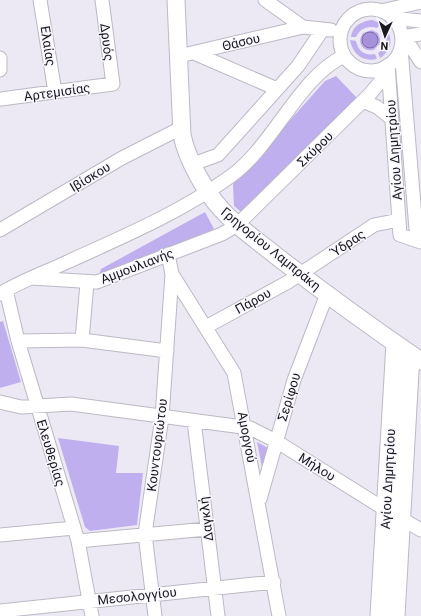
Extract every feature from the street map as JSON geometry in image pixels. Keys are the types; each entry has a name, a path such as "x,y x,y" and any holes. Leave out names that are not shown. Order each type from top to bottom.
{"main road":[{"name":"Γρηγορίου Λαμπράκη","path":"176,0 187,54 182,128 185,149 208,191 222,211 237,225 327,294 416,357"},
{"name":"Αγίου Δημητρίου","path":"379,616 395,343"},
{"name":"Αγίου Δημητρίου","path":"396,616 402,519 416,357"}],"street":[{"name":"Ελαίας","path":"40,0 55,92"},
{"name":"Δρυός","path":"102,0 113,84"},
{"path":"266,0 304,27 341,31"},
{"path":"381,11 421,2"},
{"path":"364,5 381,11 392,18 399,27 401,43 396,58 387,66 375,71 356,67 344,56 340,44 341,31 351,17 364,5"},
{"path":"392,18 421,21"},
{"name":"Θάσου","path":"187,54 304,27"},
{"path":"193,164 218,155 298,66 323,29"},
{"path":"401,43 421,34"},
{"path":"401,43 411,47 421,62"},
{"name":"Αγίου Δημητρίου","path":"387,66 400,235 419,241 401,43"},
{"path":"187,54 277,89"},
{"path":"3,292 151,224 233,175 247,162 313,81 331,63 344,56"},
{"path":"0,58 0,70"},
{"name":"Σκύρου","path":"237,225 363,102 380,82 387,66"},
{"name":"Αρτεμισίας","path":"0,99 113,84"},
{"path":"363,102 377,107 392,119"},
{"name":"Ιβίσκου","path":"0,230 122,158 182,128"},
{"name":"Ύδρας","path":"300,274 374,225 399,220"},
{"name":"Αμμουλιανής","path":"31,278 88,283 100,281 222,234 237,225"},
{"path":"168,254 172,274"},
{"name":"Αμοργού","path":"172,274 234,373 280,616"},
{"name":"Κουντουριώτου","path":"155,616 145,534 162,417 172,274"},
{"name":"Πάρου","path":"206,327 300,274"},
{"path":"82,340 88,283"},
{"name":"Ελευθερίας","path":"3,292 78,541 92,616"},
{"name":"Σερίφου","path":"259,503 294,380 327,294"},
{"path":"18,341 82,340 167,351"},
{"name":"Μήλου","path":"0,402 16,406 71,404 245,427 261,432 386,510"},
{"name":"Δαγκλή","path":"194,421 218,616"},
{"path":"402,519 421,530"},
{"path":"0,535 74,528"},
{"path":"78,541 207,528"},
{"name":"Μεσολογγίου","path":"0,611 214,587 274,582"}],"shaded area":[{"path":"372,20 381,23 377,28 370,27 362,29 356,37 351,37 355,27"},
{"path":"384,26 389,34 390,43 387,51 380,58 378,53 383,48 385,39 380,31"},
{"path":"372,30 378,33 381,42 374,50 367,50 362,46 360,40 363,33"},
{"path":"370,32 376,34 378,40 376,46 370,48 364,46 362,40 364,34"},
{"path":"350,40 356,41 358,48 362,52 375,54 377,59 372,60 359,56 351,45"},
{"path":"336,76 357,98 245,215 234,206 233,184 325,81"},
{"path":"205,212 214,229 101,276 99,275 101,269"},
{"path":"3,321 21,382 0,388 0,322"},
{"path":"58,438 119,446 116,473 143,473 137,525 90,531 85,527"},
{"path":"257,442 268,448 262,467"}]}
